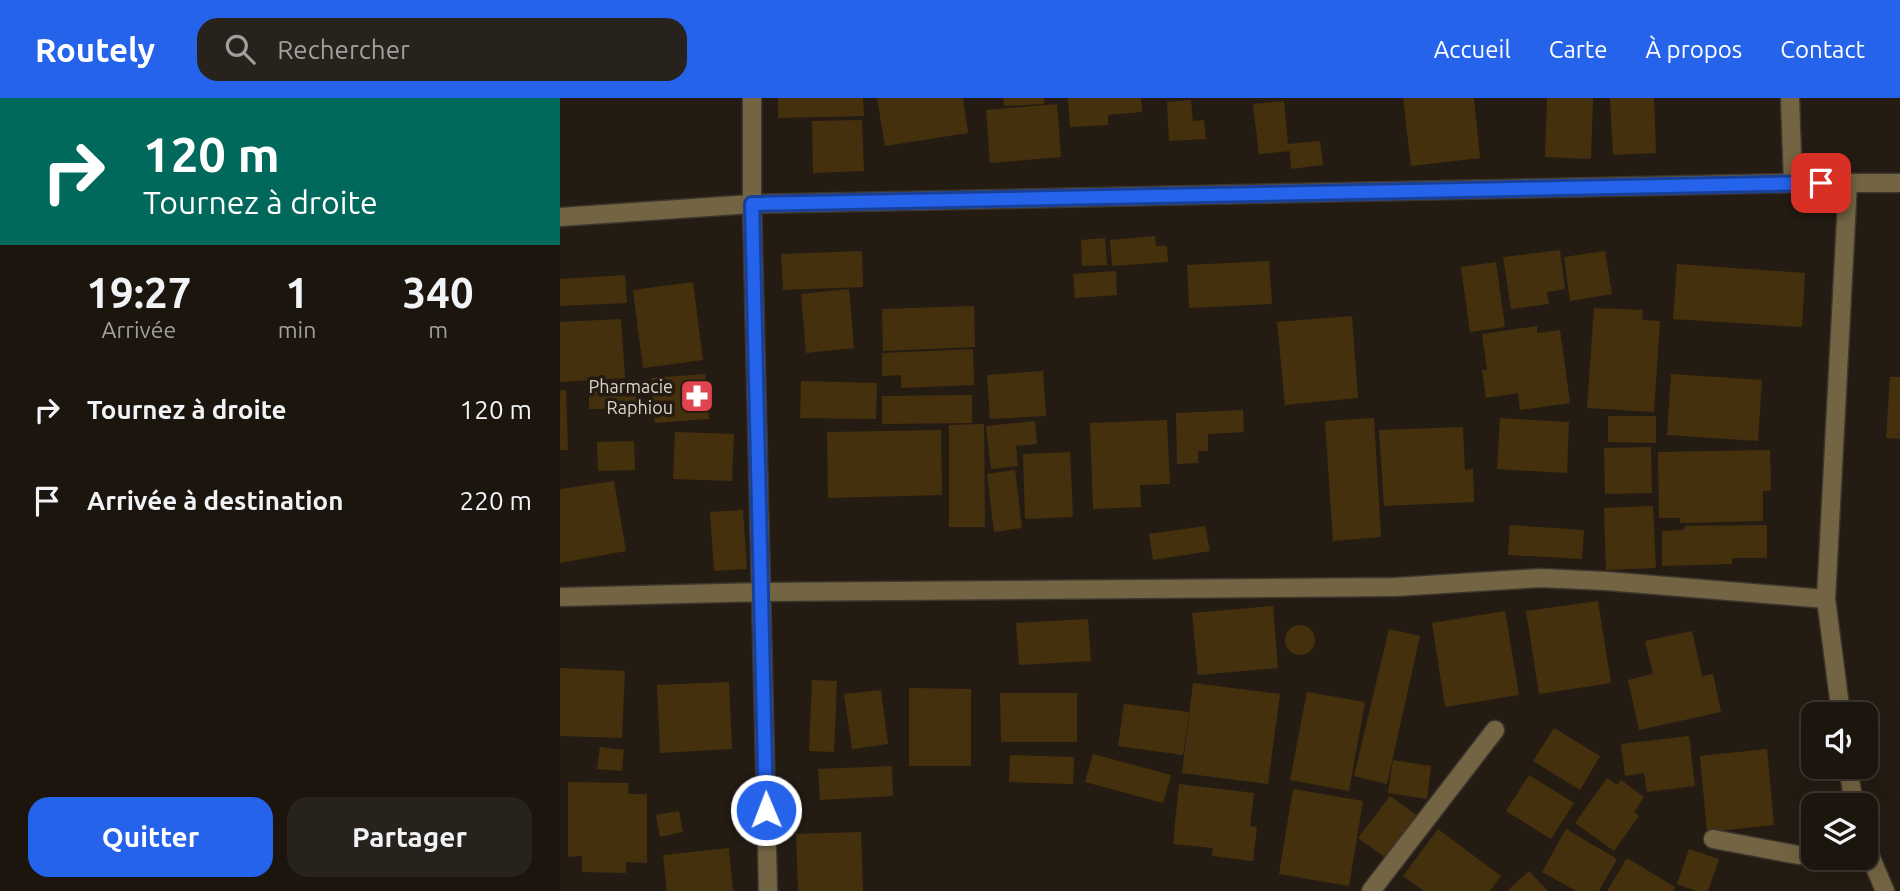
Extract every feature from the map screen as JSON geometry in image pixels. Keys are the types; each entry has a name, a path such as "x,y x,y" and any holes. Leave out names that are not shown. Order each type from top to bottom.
{"street":[{"path":"752,98 752,204 768,891"},
{"path":"1790,98 1793,183"},
{"path":"1839,702 1826,599 1849,182"},
{"path":"560,217 752,204 1900,183"},
{"path":"560,597 762,592 1395,587 1540,578 1606,580 1826,599"},
{"path":"1371,891 1495,730"},
{"path":"1713,839 1801,855"},
{"path":"1875,870 1885,891"}],"building":[{"path":"778,98 863,98 864,116 778,118"},
{"path":"877,98 963,98 968,133 885,146"},
{"path":"1003,98 1044,98 1044,104 1004,106"},
{"path":"1068,98 1141,98 1142,112 1108,115 1108,125 1070,127"},
{"path":"1403,98 1474,98 1480,158 1411,166"},
{"path":"1547,98 1593,98 1591,159 1545,157"},
{"path":"1610,98 1654,98 1656,153 1613,155"},
{"path":"1191,100 1193,121 1204,120 1206,139 1169,141 1167,102"},
{"path":"1284,101 1288,144 1320,141 1323,165 1291,169 1290,151 1259,154 1253,104"},
{"path":"1057,104 1061,157 990,163 986,110"},
{"path":"862,120 864,171 813,173 812,121"},
{"path":"1155,236 1156,246 1167,246 1168,262 1112,266 1110,240"},
{"path":"1105,238 1107,265 1082,266 1081,240"},
{"path":"1560,250 1565,289 1547,292 1549,304 1511,309 1503,257"},
{"path":"862,251 863,287 783,290 781,254"},
{"path":"1605,251 1612,294 1570,301 1564,257"},
{"path":"1269,261 1272,304 1189,308 1187,265"},
{"path":"1496,262 1505,327 1470,332 1461,267"},
{"path":"1677,264 1805,273 1802,327 1673,319"},
{"path":"1116,271 1117,295 1075,298 1073,274"},
{"path":"625,275 627,303 560,306 560,279"},
{"path":"693,282 703,360 643,368 633,290"},
{"path":"849,289 854,348 806,353 801,294"},
{"path":"974,306 975,347 883,351 882,309"},
{"path":"1594,308 1643,310 1642,320 1660,321 1654,412 1587,408"},
{"path":"1352,316 1358,398 1285,405 1277,322"},
{"path":"621,319 625,378 560,382 560,322"},
{"path":"1537,326 1537,333 1560,330 1570,403 1520,410 1518,393 1486,398 1482,370 1487,370 1482,334"},
{"path":"973,349 974,385 901,388 901,375 882,376 882,353"},
{"path":"1043,371 1046,416 990,419 987,375"},
{"path":"705,374 709,419 655,423 651,378"},
{"path":"1671,374 1762,380 1758,441 1667,435"},
{"path":"1890,377 1900,377 1900,439 1886,438"},
{"path":"636,381 636,409 589,409 589,382"},
{"path":"801,381 877,383 876,419 800,418"},
{"path":"566,390 568,450 560,450 560,391"},
{"path":"972,395 972,423 882,424 882,396"},
{"path":"1243,410 1244,432 1208,434 1208,451 1198,451 1198,463 1177,464 1176,413"},
{"path":"1608,416 1656,416 1656,443 1608,442"},
{"path":"1374,418 1381,537 1333,541 1325,421"},
{"path":"1500,418 1569,422 1567,473 1497,469"},
{"path":"1167,420 1170,484 1140,485 1141,507 1093,509 1090,423"},
{"path":"1035,421 1037,444 1016,446 1018,466 991,469 986,426"},
{"path":"984,424 985,527 949,527 949,425"},
{"path":"1463,427 1465,470 1473,469 1474,502 1384,506 1379,430"},
{"path":"941,430 942,495 828,498 827,432"},
{"path":"675,432 734,434 732,481 673,479"},
{"path":"634,441 635,470 598,471 597,442"},
{"path":"1651,447 1652,493 1605,494 1604,448"},
{"path":"1770,450 1771,491 1763,491 1763,521 1680,523 1680,518 1659,518 1658,452"},
{"path":"1070,452 1073,517 1025,519 1023,454"},
{"path":"1015,470 1022,528 994,532 987,474"},
{"path":"614,481 626,551 560,563 560,489"},
{"path":"1653,506 1656,568 1606,570 1604,508"},
{"path":"743,510 747,569 714,571 710,512"},
{"path":"1510,525 1584,530 1582,559 1508,555"},
{"path":"1767,525 1767,558 1732,558 1732,564 1662,566 1662,531 1684,530 1685,526"},
{"path":"1205,526 1210,551 1153,560 1149,534"},
{"path":"1598,601 1611,683 1539,694 1526,611"},
{"path":"1273,606 1278,668 1198,675 1192,613"},
{"path":"1505,611 1519,695 1445,707 1432,623"},
{"path":"1088,619 1091,661 1019,665 1016,623"},
{"path":"1300,625 1311,629 1315,640 1311,651 1300,655 1289,651 1285,640 1289,629"},
{"path":"1389,629 1420,636 1387,784 1354,776"},
{"path":"1692,631 1702,676 1713,674 1721,712 1639,730 1628,680 1653,674 1645,641"},
{"path":"560,668 625,671 622,738 560,736"},
{"path":"812,680 837,681 834,752 809,751"},
{"path":"729,682 732,749 660,753 657,685"},
{"path":"1193,683 1280,694 1268,784 1182,773"},
{"path":"909,688 971,689 971,766 909,766"},
{"path":"881,690 888,744 852,749 844,694"},
{"path":"1307,692 1365,702 1349,791 1290,780"},
{"path":"1000,693 1077,693 1077,742 1001,742"},
{"path":"1124,704 1189,712 1183,755 1118,746"},
{"path":"1554,728 1600,756 1580,790 1533,761"},
{"path":"1689,736 1695,786 1647,792 1644,773 1625,776 1621,744"},
{"path":"600,747 624,750 622,771 597,769"},
{"path":"1767,749 1774,825 1707,832 1700,756"},
{"path":"1093,754 1171,775 1163,803 1085,782"},
{"path":"1010,755 1074,757 1073,784 1009,782"},
{"path":"1393,760 1431,766 1427,799 1388,793"},
{"path":"892,766 893,796 820,800 818,769"},
{"path":"1529,775 1574,803 1551,839 1506,811"},
{"path":"1607,778 1617,785 1621,780 1644,797 1634,812 1639,816 1614,851 1575,823"},
{"path":"568,782 629,783 628,794 647,794 647,863 626,862 626,873 582,872 582,856 568,857"},
{"path":"1179,784 1254,793 1250,826 1257,827 1253,861 1212,856 1213,848 1173,844"},
{"path":"1293,789 1363,801 1349,886 1279,874"},
{"path":"1390,796 1422,819 1390,861 1358,838"},
{"path":"679,811 683,832 660,837 656,815"},
{"path":"1438,829 1501,876 1490,891 1424,891 1403,876"},
{"path":"1566,829 1617,859 1599,891 1576,891 1542,872"},
{"path":"861,832 863,891 798,891 796,834"},
{"path":"729,848 733,891 667,891 663,855"},
{"path":"1689,849 1719,859 1708,891 1697,891 1677,884"},
{"path":"1627,858 1675,887 1673,891 1607,891"},
{"path":"1529,871 1548,891 1507,891"}],"place":[{"name":"Pharmacie Raphiou","path":"697,396"}],"route":[{"path":"766,810 752,204 1821,183"}]}
